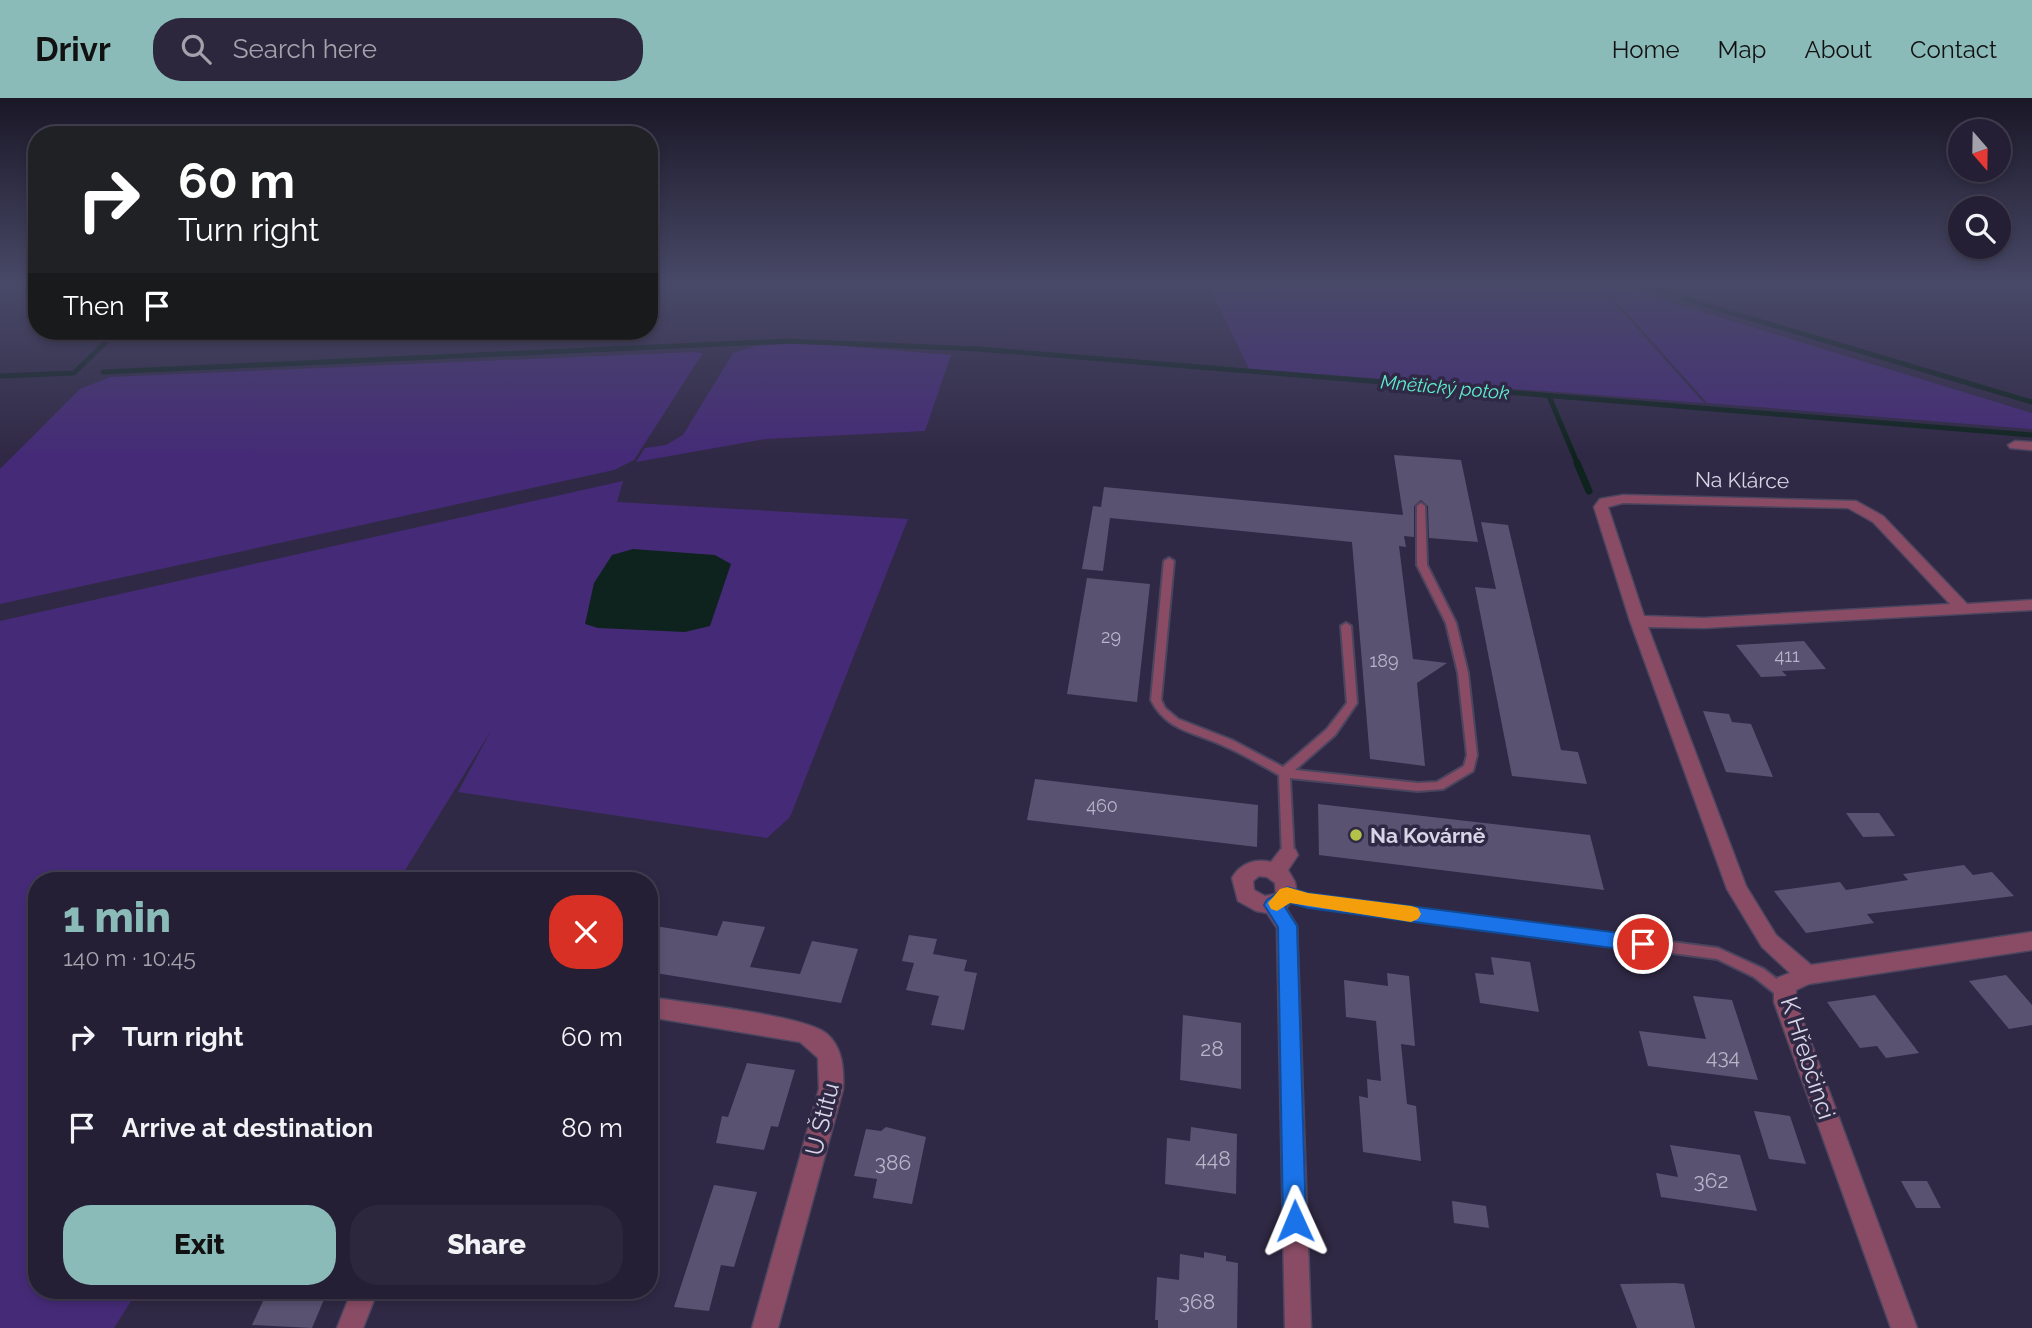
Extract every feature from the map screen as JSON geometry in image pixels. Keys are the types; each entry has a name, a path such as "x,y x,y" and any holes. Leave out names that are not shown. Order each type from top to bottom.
{"street":[{"path":"2015,445 2032,446"},
{"name":"Na Klárce","path":"1807,975 1769,941 1737,890 1601,513 1605,502 1623,499 1851,504 1878,519 1963,609"},
{"path":"1639,621 1696,624 2032,606"},
{"path":"1280,900 1253,902 1241,886 1247,871 1282,863 1280,900 1287,926 1298,1328"},
{"name":"K Hřebčinci","path":"1903,1328 1783,992 1790,980 1807,975 2032,941"},
{"name":"U Štítu","path":"658,1008 803,1032 824,1043 830,1054 834,1070 831,1089 765,1328"},
{"path":"350,1328 361,1299"}],"lane":[{"path":"1169,561 1156,699 1161,710 1174,722 1228,743 1284,773 1418,787 1439,786 1469,768 1472,755 1463,673 1451,624 1422,565 1420,506"},
{"path":"1282,863 1284,773 1331,733 1352,704 1346,626"},
{"path":"1280,900 1308,900 1718,954 1759,973 1783,992"}],"shaded area":[{"path":"1235,339 1647,339 1704,403 1249,369"},
{"path":"1650,339 1792,339 2032,413 2032,429 1707,403"},
{"path":"806,343 951,355 925,431 766,439 636,462 645,448 666,445 683,435 733,353 755,346"},
{"path":"703,353 634,460 614,470 0,604 0,469 80,389 110,377"},
{"path":"623,481 617,502 908,519 790,817 767,838 458,792 492,729 404,872 28,872 28,1299 132,1299 114,1328 0,1328 0,621"},
{"path":"633,549 715,555 731,564 710,626 685,632 598,628 585,624 594,583 612,555"}],"building":[{"path":"1394,455 1461,460 1478,542 1429,538 1428,506 1421,500 1414,506 1414,537 1404,536 1406,547 1399,546 1413,659 1447,663 1417,683 1425,766 1370,759 1352,542 1110,518 1103,571 1082,569 1093,506 1101,507 1104,487 1403,515"},
{"path":"1481,522 1508,525 1561,750 1578,752 1587,784 1512,776 1475,587 1496,589"},
{"path":"1087,578 1150,584 1137,702 1067,694"},
{"path":"1804,641 1826,669 1782,671 1787,676 1761,677 1736,645"},
{"path":"1703,711 1729,714 1732,722 1751,724 1773,777 1726,772"},
{"path":"1035,779 1258,805 1257,847 1027,820"},
{"path":"1318,804 1590,835 1604,890 1319,855"},
{"path":"1846,813 1879,813 1895,836 1863,837"},
{"path":"1964,865 1973,875 1992,872 2014,896 1867,914 1874,923 1806,933 1774,891 1840,882 1846,890 1908,880 1903,874"},
{"path":"723,921 765,927 750,967 800,974 812,941 858,949 841,1003 658,973 658,926 717,936"},
{"path":"909,935 937,939 933,954 967,960 964,971 977,973 964,1030 931,1025 939,996 906,990 914,963 902,961"},
{"path":"1491,957 1530,962 1539,1012 1480,1003 1475,973 1494,975"},
{"path":"1387,973 1409,976 1415,1046 1401,1044 1407,1104 1416,1106 1421,1161 1363,1152 1359,1096 1368,1098 1367,1079 1381,1081 1376,1021 1346,1017 1344,980 1388,986"},
{"path":"2006,975 2032,1005 2032,1025 2009,1029 1969,981"},
{"path":"1875,995 1919,1053 1886,1058 1877,1046 1860,1048 1827,1002"},
{"path":"1693,996 1732,1000 1758,1080 1648,1066 1639,1031 1706,1039"},
{"path":"1183,1015 1241,1023 1241,1089 1180,1080"},
{"path":"747,1063 795,1070 778,1127 771,1126 764,1150 716,1143 722,1116 728,1117"},
{"path":"1754,1111 1790,1116 1806,1164 1769,1159"},
{"path":"886,1127 926,1137 912,1204 873,1198 877,1179 854,1176 866,1129 881,1131"},
{"path":"1191,1127 1237,1134 1236,1194 1165,1184 1167,1138 1190,1141"},
{"path":"1670,1145 1740,1155 1757,1211 1661,1197 1656,1173 1678,1177"},
{"path":"1901,1181 1927,1181 1941,1208 1916,1208"},
{"path":"714,1185 757,1192 734,1267 721,1265 709,1311 674,1307"},
{"path":"1452,1201 1486,1206 1489,1228 1454,1223"},
{"path":"1204,1252 1226,1256 1226,1261 1238,1263 1237,1328 1158,1328 1158,1320 1155,1320 1157,1277 1179,1280 1180,1254 1204,1258"},
{"path":"1620,1284 1684,1284 1695,1328 1637,1328"},
{"path":"264,1299 324,1299 312,1328 252,1325"}],"waterway":[{"path":"1821,339 2032,402"},
{"name":"Mnětický potok","path":"0,376 74,373 108,340"},
{"name":"Mnětický potok","path":"103,372 787,341 978,349 2032,435"},
{"path":"1549,396 1578,465"},
{"path":"1577,463 1589,491"}],"slow traffic":[{"path":"1277,903 1287,895 1411,914"}],"place":[{"name":"Na Kovárně","path":"1356,835"}],"route":[{"path":"1295,1221 1287,926 1273,905 1287,895 1643,944"}]}
